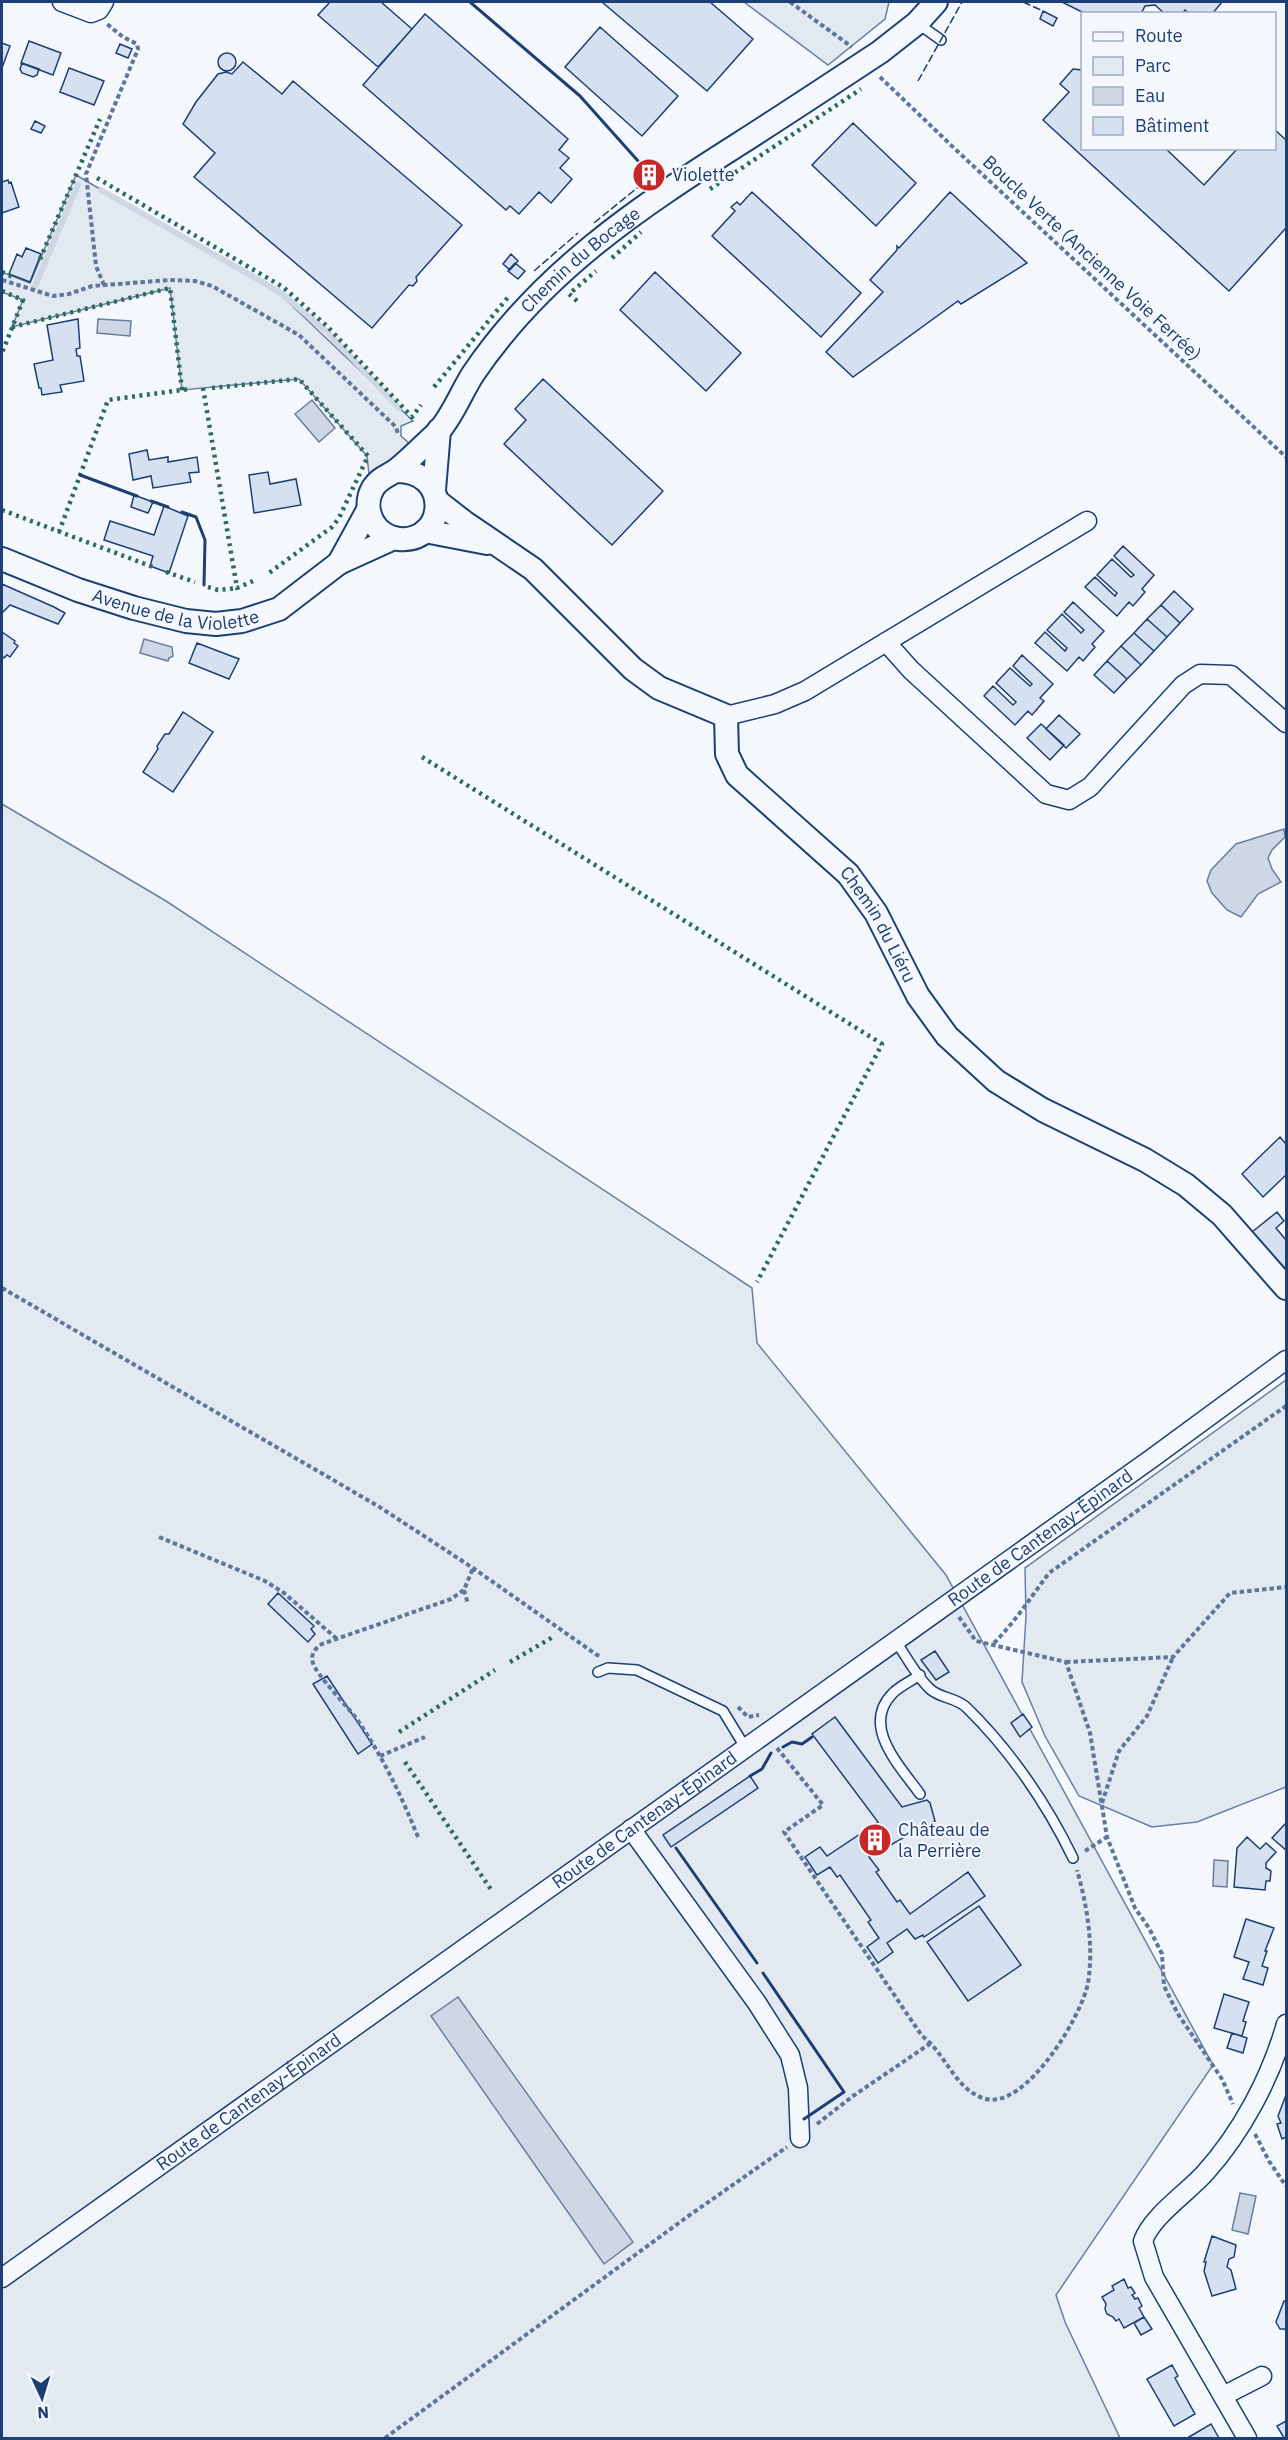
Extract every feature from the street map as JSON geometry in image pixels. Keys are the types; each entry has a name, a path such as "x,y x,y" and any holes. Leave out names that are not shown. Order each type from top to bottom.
{"street":[{"path":"62,2 87,12 99,7"},
{"name":"Chemin du Bocage","path":"396,471 440,430 487,354 538,296 589,247 654,199 880,52 917,23 936,2"},
{"name":"Chemin du Bocage","path":"435,496 440,430"},
{"path":"435,496 436,512 432,522 416,537 394,538 376,527 368,510 368,500 376,483 385,475 396,471 418,474 427,481 435,496 497,546 533,569 633,669 659,688 726,716 776,704 805,691 1087,521"},
{"name":"Avenue de la Violette","path":"339,563 368,510"},
{"path":"425,531 497,546"},
{"name":"Avenue de la Violette","path":"2,559 78,590 134,608 186,621 216,624 242,621 279,609 339,563 394,538"},
{"path":"886,642 911,670 1046,794 1069,800 1090,787 1183,685 1200,674 1230,675 1287,723"},
{"name":"Chemin du Liéru","path":"726,716 727,754 737,776 848,874 876,913 918,996 947,1036 996,1081 1043,1110 1145,1160 1186,1185 1222,1215 1287,1288"},
{"name":"Route de Cantenay-Épinard","path":"2,2278 745,1747 772,1737 895,1640 1287,1360"},
{"path":"632,1829 757,2003 790,2055 798,2088 800,2138"},
{"path":"1247,2439 1154,2277 1143,2241 1153,2224 1206,2172 1242,2123 1279,2049 1287,2024"},
{"path":"1223,2396 1262,2376"}],"lane":[{"path":"917,23 941,40"},
{"path":"895,1640 930,1689 939,1695 961,1702 984,1724 1046,1810 1073,1858"},
{"path":"598,1672 608,1668 637,1670 723,1711 745,1747"},
{"path":"920,1675 892,1694 880,1714 881,1739 920,1794"}],"path":[{"path":"790,2 855,50"},
{"path":"99,7 114,31 138,44 138,49 86,174 85,182 96,266 104,285"},
{"name":"Boucle Verte (Ancienne Voie Ferrée)","path":"880,77 1287,457"},
{"path":"2,280 53,296 104,285 183,280 212,286 299,335 396,427 398,434"},
{"path":"2,1288 378,1506 473,1568 597,1656 608,1657"},
{"path":"993,1644 1011,1626 1049,1573 1287,1406"},
{"path":"159,1537 265,1581 284,1593 338,1639"},
{"path":"418,1836 405,1803 380,1756 355,1716 313,1663 313,1652 317,1647 451,1599 464,1590 473,1568"},
{"path":"1102,1805 1119,1751 1147,1716 1173,1657 1230,1593 1287,1587"},
{"path":"464,1590 468,1604"},
{"path":"1065,1662 1173,1657"},
{"path":"729,1701 748,1717 761,1715 772,1737 823,1805 784,1832 922,2036 931,2043 958,2079 973,2093 988,2099 1006,2098 1030,2081 1076,2015 1088,1984 1088,1925 1083,1891 1073,1858 1107,1837"},
{"path":"380,1756 425,1737"},
{"path":"385,2439 687,2217 800,2138 853,2096 931,2043"},
{"path":"886,2065 890,2071"},
{"path":"1242,2123 1257,2135 1269,2161 1287,2186"}],"green space":[{"path":"744,2 889,2 885,19 828,65"},
{"path":"76,175 281,295 413,421 401,426 401,436 412,446 369,474 367,456 299,379 182,390 170,288 12,327 23,300 2,292 2,272 30,283"},
{"path":"2,804 166,901 752,1288 757,1343 946,1575 1213,2065 1056,2295 1065,2322 1120,2438 2,2438"},
{"path":"1286,1380 1286,1787 1197,1822 1152,1827 1079,1796 1045,1736 1022,1682 1026,1616 1025,1568"}],"water":[{"path":"98,319 131,321 130,336 97,333"},
{"path":"312,400 335,428 319,442 295,414"},
{"path":"144,639 172,647 173,656 168,661 140,653"},
{"path":"1284,829 1285,837 1272,850 1268,858 1281,882 1258,894 1241,917 1227,910 1212,893 1207,881 1211,870 1236,844"},
{"path":"1214,1860 1228,1861 1227,1887 1213,1886"},
{"path":"458,1997 633,2242 604,2264 431,2016"},
{"path":"1240,2193 1256,2196 1248,2234 1232,2230"}],"building":[{"path":"330,2 381,2 412,29 378,67 318,15"},
{"path":"602,2 710,2 753,39 707,91"},
{"path":"1062,2 1222,2 1214,12 1188,12 1185,10 1184,12 1163,12 1155,5 1145,6 1142,12 1082,12"},
{"path":"1043,11 1057,18 1053,26 1040,19"},
{"path":"425,14 568,139 559,150 569,158 560,168 572,179 551,203 539,192 519,214 510,206 506,210 363,85"},
{"path":"600,27 678,96 642,136 565,67"},
{"path":"29,41 61,53 53,75 21,63"},
{"path":"2,43 10,46 2,68"},
{"path":"120,44 132,49 128,58 116,53"},
{"path":"223,53 231,53 236,58 234,69 223,71 218,66 218,58"},
{"path":"243,62 282,94 293,81 462,225 416,277 417,281 413,286 409,285 372,328 194,177 215,153 183,124 196,102 218,74 226,72 232,74"},
{"path":"22,63 39,69 37,75 33,77 22,73 20,69"},
{"path":"69,68 104,81 94,105 60,92"},
{"path":"1073,69 1081,70 1081,150 1167,150 1204,185 1236,150 1276,150 1276,131 1286,140 1286,228 1229,291 1043,120 1069,92 1060,84"},
{"path":"35,121 45,126 41,133 31,129"},
{"path":"853,123 916,183 876,226 812,165"},
{"name":"Violette","path":"656,165 661,174 643,186 637,177"},
{"path":"8,180 9,183 11,182 19,207 2,213 2,182"},
{"path":"752,192 861,293 821,337 712,236 735,211 731,207 737,202 740,205"},
{"path":"950,192 1027,263 961,304 958,301 853,377 826,352 883,292 870,280 897,250 897,246 899,248"},
{"path":"26,248 41,254 30,282 9,274 17,254 22,257"},
{"path":"511,254 518,261 510,270 503,264"},
{"path":"515,263 525,271 518,279 508,271"},
{"path":"655,272 741,353 706,391 620,310"},
{"path":"78,319 80,348 76,349 77,356 80,356 84,381 60,385 62,392 42,395 34,364 53,360 47,325"},
{"path":"543,379 663,491 612,545 504,444 526,420 515,409"},
{"path":"147,450 149,460 168,457 168,462 197,457 199,472 189,473 191,482 153,488 151,476 133,480 129,454"},
{"path":"268,472 270,484 296,479 301,505 254,513 249,475"},
{"path":"134,495 153,502 148,513 131,507"},
{"path":"164,506 188,516 169,573 150,566 153,556 104,540 110,521 154,535"},
{"path":"1123,546 1154,575 1142,589 1145,592 1133,606 1129,602 1117,616 1085,587 1095,577 1115,596 1117,593 1097,575 1112,559 1131,577 1134,575 1114,556"},
{"path":"2,584 65,613 58,624 10,605 2,613"},
{"path":"1174,591 1193,609 1180,623 1161,605"},
{"path":"1073,602 1104,631 1092,644 1095,647 1083,661 1079,657 1067,671 1035,643 1045,632 1065,651 1067,648 1047,630 1062,614 1081,633 1084,630 1064,612"},
{"path":"1161,605 1180,623 1167,637 1147,619"},
{"path":"1147,619 1167,637 1154,651 1134,633"},
{"path":"2,632 18,646 10,657 2,656"},
{"path":"1134,633 1154,651 1141,665 1121,646"},
{"path":"197,643 239,659 229,679 189,663"},
{"path":"1121,646 1141,665 1127,679 1107,661"},
{"path":"1022,655 1053,684 1040,698 1044,701 1032,715 1028,711 1015,725 984,696 993,686 1013,705 1016,702 996,683 1010,668 1030,686 1032,684 1013,666"},
{"path":"1107,661 1127,679 1114,693 1094,675"},
{"path":"183,712 213,732 173,792 143,772 165,734 169,734"},
{"path":"1059,715 1080,734 1066,748 1046,729"},
{"path":"1041,724 1064,745 1050,760 1027,738"},
{"path":"1280,1137 1286,1144 1286,1175 1263,1197 1242,1174"},
{"path":"1277,1212 1284,1221 1276,1228 1286,1240 1286,1276 1252,1232"},
{"path":"278,1593 314,1626 311,1629 315,1634 308,1642 268,1604"},
{"path":"935,1651 949,1672 936,1680 921,1660"},
{"path":"327,1676 372,1744 358,1754 313,1684"},
{"path":"1023,1714 1032,1727 1020,1737 1011,1723"},
{"name":"Château de la Perrière","path":"835,1717 902,1807 927,1800 930,1803 935,1821 911,1830 912,1833 869,1857 879,1870 876,1872 897,1902 900,1900 910,1914 968,1872 985,1896 924,1937 923,1935 915,1939 907,1929 887,1943 893,1952 878,1963 867,1947 879,1938 868,1922 871,1920 840,1875 837,1877 830,1867 817,1875 805,1857 820,1847 827,1856 878,1822 812,1734"},
{"path":"750,1776 758,1788 671,1847 663,1835"},
{"path":"1286,1823 1286,1850 1272,1838"},
{"path":"1247,1837 1260,1849 1266,1843 1276,1852 1266,1863 1266,1868 1271,1871 1270,1881 1266,1881 1265,1890 1234,1887 1237,1848"},
{"path":"979,1906 1021,1965 968,2001 927,1942"},
{"path":"1246,1919 1274,1928 1262,1966 1268,1968 1263,1985 1243,1979 1249,1962 1234,1957"},
{"path":"1224,1994 1249,2002 1243,2021 1246,2022 1242,2036 1214,2028"},
{"path":"1232,2033 1247,2038 1243,2053 1227,2048"},
{"path":"1286,2095 1286,2137 1282,2139 1277,2124 1281,2123 1278,2116"},
{"path":"1212,2236 1236,2245 1234,2257 1229,2259 1227,2267 1231,2270 1236,2289 1212,2296 1204,2271 1206,2262 1204,2262"},
{"path":"1124,2279 1128,2288 1131,2287 1135,2293 1132,2295 1135,2299 1138,2298 1142,2306 1139,2308 1144,2317 1124,2328 1119,2319 1116,2321 1107,2314 1106,2304 1102,2297 1114,2290 1112,2286"},
{"path":"1284,2301 1286,2302 1286,2332 1285,2329 1280,2329 1276,2322"},
{"path":"1144,2317 1152,2329 1141,2335 1134,2323"},
{"path":"1172,2365 1178,2376 1175,2378 1195,2414 1174,2426 1147,2379"},
{"path":"1286,2421 1286,2438 1284,2438 1277,2426"},
{"path":"1211,2424 1219,2438 1189,2437"}],"waterway":[{"path":"35,286 78,185"},
{"path":"101,190 280,292 326,331 399,408"}],"hedge":[{"path":"710,189 861,89"},
{"path":"40,259 100,119"},
{"path":"97,178 283,287 328,327 412,417 421,405"},
{"path":"612,258 641,232"},
{"path":"577,301 569,294 596,271"},
{"path":"2,272 13,277"},
{"path":"12,327 170,288 182,390"},
{"path":"2,291 23,300 2,353"},
{"path":"434,387 509,296"},
{"path":"212,388 299,379 368,456 339,518 332,527 269,573"},
{"path":"203,388 237,588 253,581"},
{"path":"59,532 108,400 189,389"},
{"path":"2,510 153,567"},
{"path":"166,572 195,582"},
{"path":"208,587 218,590 237,588"},
{"path":"422,757 882,1044 757,1282"},
{"path":"510,1662 553,1637"},
{"path":"399,1732 495,1670"},
{"path":"405,1762 492,1891"}],"fence":[{"path":"918,81 962,2"},
{"path":"1023,2 1043,11"},
{"path":"594,223 642,184"},
{"path":"534,271 578,233"}],"wall":[{"path":"470,2 580,96 647,171"},
{"path":"80,475 137,496"},
{"path":"151,501 168,507"},
{"path":"182,512 196,517 205,540 204,585"},
{"path":"783,1747 792,1742 802,1744 812,1737"},
{"path":"750,1776 762,1769 771,1753"},
{"path":"676,1848 757,1963"},
{"path":"763,1973 844,2092 804,2119"}],"place":[{"name":"Violette","path":"649,175"},
{"name":"Château de la Perrière","path":"875,1840"}]}
